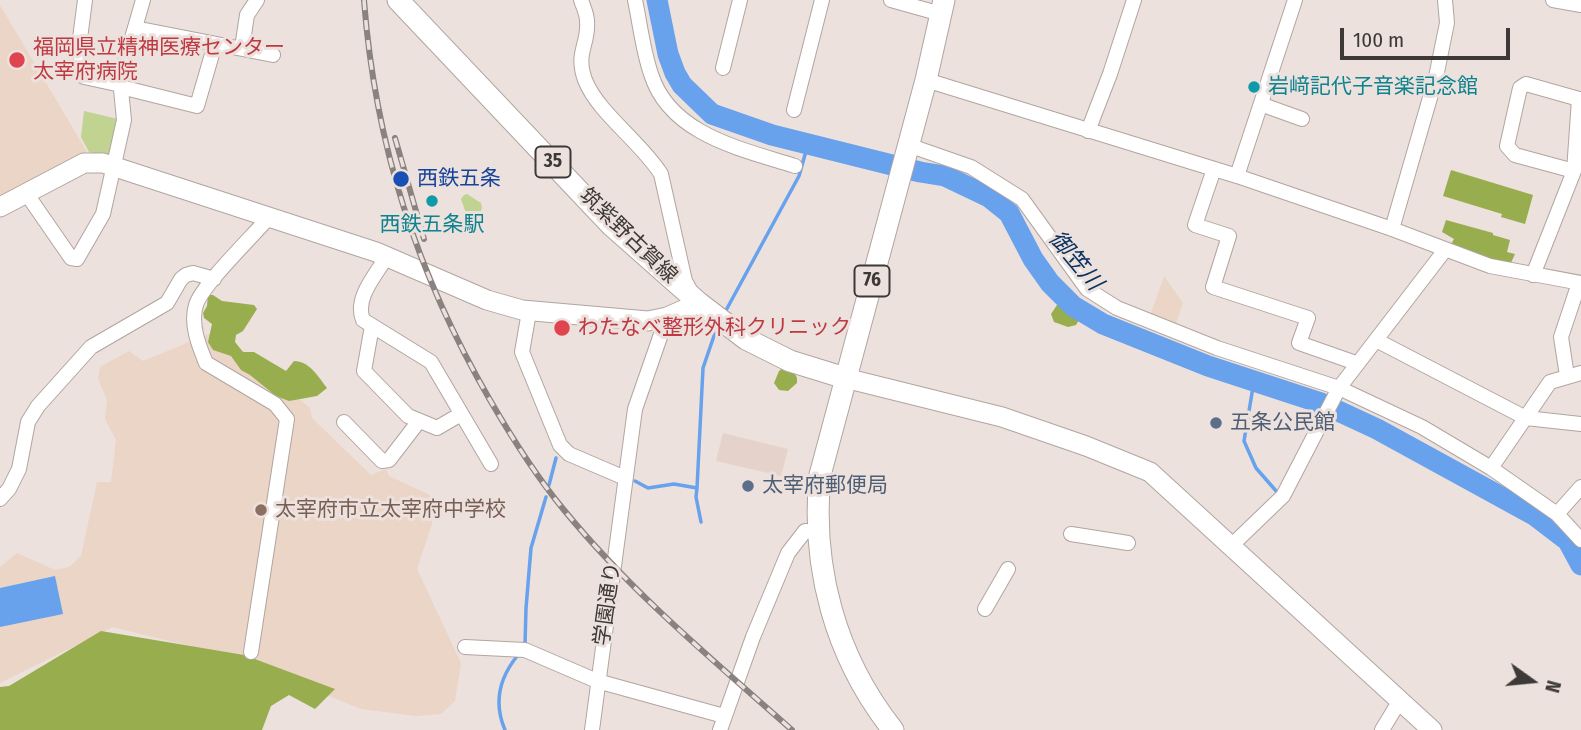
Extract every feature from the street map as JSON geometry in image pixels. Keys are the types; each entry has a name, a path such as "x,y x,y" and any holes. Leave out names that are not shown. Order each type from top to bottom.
{"main road":[{"name":"筑紫野古賀線","path":"398,0 612,226 699,303 746,339 790,361 845,378"},
{"name":"76","path":"845,378 926,80 942,7"},
{"path":"845,378 820,474 818,532 824,584 841,644 874,706 893,730"}],"street":[{"path":"85,0 79,46 84,77 197,106 215,44"},
{"path":"26,192 71,258 76,259 103,214 124,120 120,79 143,0"},
{"path":"242,48 247,15 257,0"},
{"path":"0,207 84,163 103,163 387,256 487,300 529,312 648,321 667,317 699,303 685,281 661,174 652,160 595,98 586,82 580,59 587,20 581,0"},
{"path":"635,0 651,75 661,96 676,115 692,127 730,146 795,166"},
{"path":"723,68 740,0"},
{"path":"794,110 822,0"},
{"path":"891,0 942,7"},
{"path":"1088,131 1134,0"},
{"path":"1237,176 1263,104 1295,0"},
{"path":"1392,229 1436,77 1447,23 1445,0"},
{"path":"1553,0 1581,5"},
{"path":"135,29 272,55"},
{"path":"926,80 1237,176 1490,266 1580,283 1562,337 1574,375 1550,382 1491,468"},
{"path":"1534,275 1574,171 1580,99 1526,84 1520,88 1507,146 1515,155 1574,171"},
{"path":"1263,104 1302,119"},
{"path":"908,146 971,167 1022,199 1087,289 1116,308 1217,348 1338,389 1422,427 1491,468 1556,514 1581,540"},
{"path":"1214,169 1195,225 1229,236 1213,287 1308,318 1298,343 1356,363"},
{"path":"1564,195 1581,193"},
{"path":"251,652 287,419 275,404 206,363 196,332 194,314 200,296 270,216"},
{"path":"1230,547 1283,496 1338,389 1445,250"},
{"path":"387,256 360,302 359,311 363,320 431,362 491,464"},
{"path":"0,499 9,489 19,469 29,422 38,406 92,347 167,303 186,275 193,273 214,279"},
{"path":"529,312 522,352 560,445 569,454 625,478"},
{"name":"学園通り","path":"592,730 635,408 667,317"},
{"path":"372,326 364,371 408,416 437,428 461,414"},
{"path":"1376,340 1526,418 1581,424"},
{"path":"845,378 1002,418 1140,466 1159,479 1432,730"},
{"path":"344,422 382,461 389,460 419,421"},
{"path":"1556,514 1581,487"},
{"path":"465,647 525,650 597,681 722,723 753,637 788,553 805,531 818,532"},
{"path":"1071,534 1128,543"},
{"path":"985,609 1008,569"},
{"path":"1382,730 1399,702"}],"shaded area":[{"name":"福岡県立精神医療センター 太宰府病院","path":"0,5 87,152 0,200"},
{"path":"1164,276 1183,303 1175,326 1150,316"},
{"name":"太宰府市立太宰府中学校","path":"219,330 310,408 312,418 371,475 386,469 389,476 430,495 432,524 417,569 461,663 455,701 441,714 416,716 361,709 233,657 113,627 0,683 0,567 17,553 55,570 69,567 81,556 97,482 111,482 116,440 105,419 107,400 98,379 100,367 129,351 143,361"},
{"path":"723,433 788,449 781,476 716,461"}],"green space":[{"path":"84,111 118,119 113,158 89,152 81,137"},
{"path":"1451,170 1533,195 1525,224 1443,196"},
{"path":"467,194 481,203 482,208 475,227 470,225 461,199"},
{"path":"1446,220 1510,240 1507,252 1515,254 1510,265 1450,246 1454,239 1442,232"},
{"path":"208,295 222,301 254,305 257,309 243,331 236,335 235,342 243,352 254,352 286,371 294,361 304,364 313,370 327,388 317,396 289,401 276,396 241,370 231,356 213,350 208,342 212,324 204,318 203,313"},
{"path":"1068,299 1074,301 1075,311 1085,317 1083,321 1079,320 1076,325 1068,327 1054,322 1051,314 1059,302"},
{"path":"784,367 792,368 797,378 797,383 788,391 779,390 774,383 779,371"},
{"path":"101,631 244,655 335,689 315,709 289,695 271,706 262,730 0,730 0,687 9,686"}],"water":[{"path":"55,576 63,614 0,627 0,588"}],"waterway":[{"name":"御笠川","path":"657,0 668,54 675,73 682,85 712,114 772,135 945,176 989,197 1009,213 1033,259 1050,283 1073,306 1103,324 1208,366 1321,403 1377,429 1534,515 1568,541 1581,565"},
{"path":"724,314 799,176 808,144"},
{"path":"635,481 648,488 674,484 697,488 703,368 717,327"},
{"path":"1254,381 1244,441 1256,468 1277,492"},
{"path":"549,485 556,458"},
{"path":"697,488 701,522"},
{"path":"525,645 531,548 546,497"},
{"path":"505,730 499,710 500,691 506,672 518,655"}],"railway":[{"path":"364,0 378,106 404,207 441,305 498,414 544,484 590,540 645,597 792,730"},
{"path":"395,138 424,239"}],"place":[{"name":"福岡県立精神医療センター 太宰府病院","path":"17,60"},
{"name":"岩﨑記代子音楽記念館","path":"1254,87"},
{"name":"西鉄五条","path":"401,179"},
{"name":"西鉄五条駅","path":"432,201"},
{"name":"わたなべ整形外科クリニック","path":"562,328"},
{"name":"五条公民館","path":"1216,423"},
{"name":"太宰府郵便局","path":"748,486"},
{"name":"太宰府市立太宰府中学校","path":"261,510"}]}
